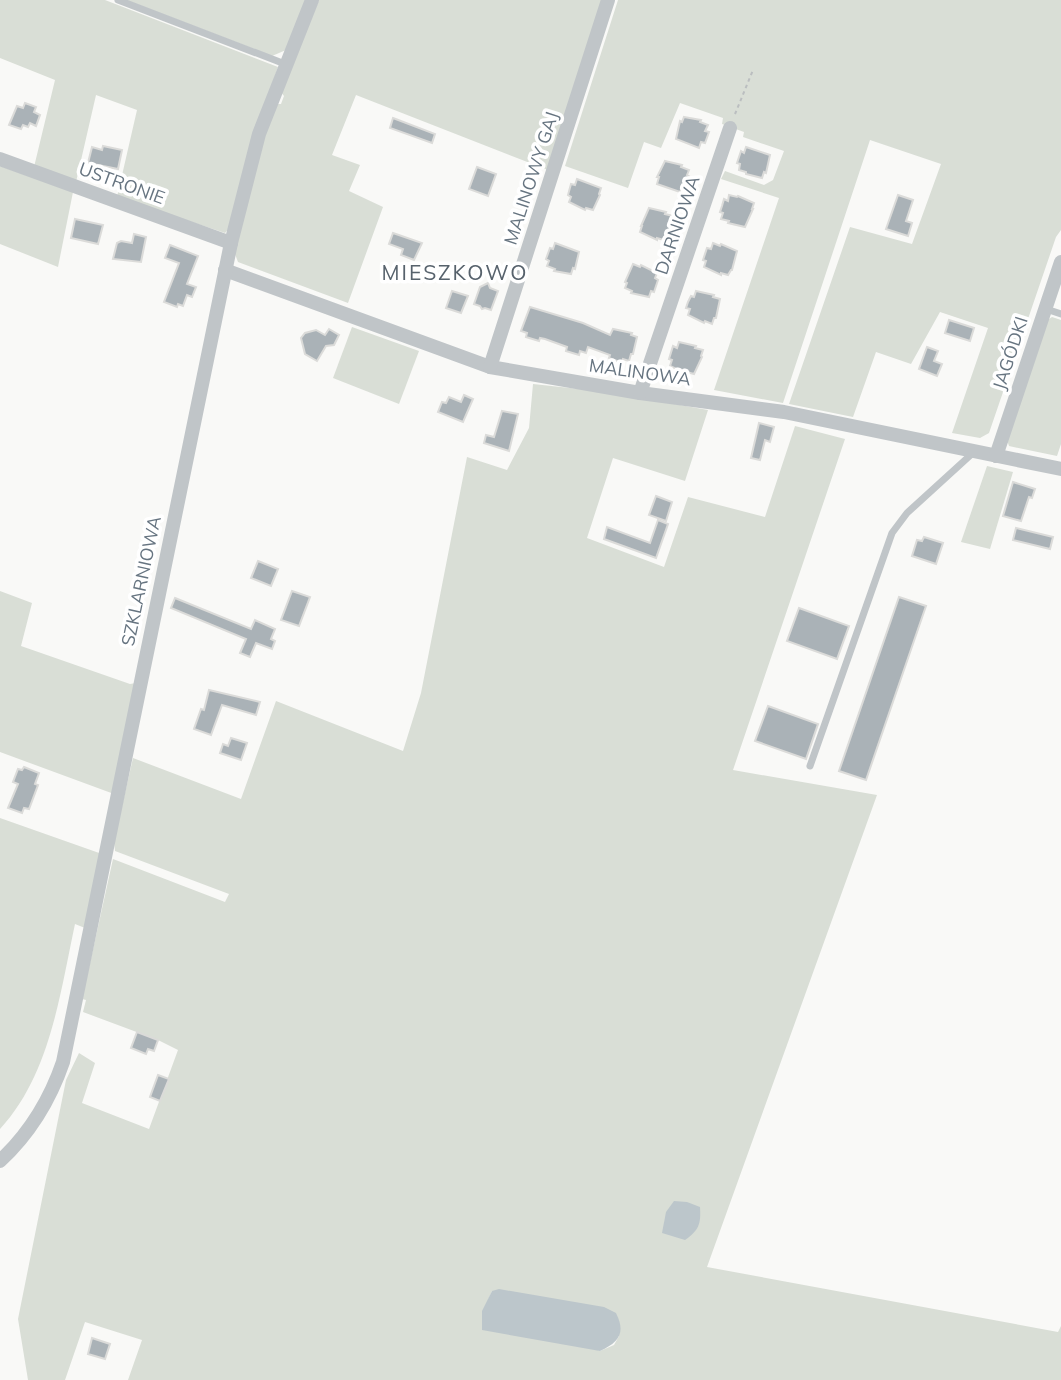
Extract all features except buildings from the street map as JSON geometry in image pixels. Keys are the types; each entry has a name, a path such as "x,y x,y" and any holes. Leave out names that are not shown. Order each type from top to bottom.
{"street":[{"name":"SZKLARNIOWA","path":"0,1161 31,1126 57,1081 63,1062 231,243 259,134 312,0"},
{"name":"MALINOWY GAJ","path":"490,367 608,0"},
{"name":"DARNIOWA","path":"640,393 730,128"},
{"name":"USTRONIE","path":"0,159 231,243"},
{"name":"JAGÓDKI","path":"996,456 1061,262"},
{"name":"MALINOWA","path":"225,270 490,367 640,393 784,412 1061,469"}],"lane":[{"path":"118,0 285,64"},
{"path":"1045,308 1061,314"},
{"path":"810,766 892,533 907,513 976,451"}],"path":[{"path":"730,128 753,70"}],"shaded area":[{"path":"0,0 105,0 278,67 249,152 232,225 225,233 117,197 137,110 96,95 76,182 34,167 55,80 0,58"},
{"path":"126,0 307,0 286,50 272,56"},
{"path":"319,0 603,0 548,170 356,95 332,155 360,165 349,191 383,207 348,303 238,262 235,254 258,156 275,104 281,104 284,96 281,92"},
{"path":"618,0 1061,0 1061,230 1056,237 989,433 980,438 952,433 988,328 940,312 911,364 876,352 853,417 789,404 850,227 912,244 941,164 870,140 783,403 714,390 779,198 721,179 725,171 764,185 773,180 784,151 743,137 744,132 722,124 723,118 680,103 661,148 644,142 628,188 565,166"},
{"path":"0,166 73,192 58,267 0,244"},
{"path":"1052,317 1061,320 1061,444 1057,456 1009,446 1006,437 1046,321"},
{"path":"352,327 419,351 399,404 333,378"},
{"path":"533,384 607,392 708,410 685,481 613,458 587,538 664,567 688,497 765,517 795,426 845,439 733,770 877,795 707,1267 1058,1332 1061,1326 1061,1380 128,1380 142,1340 85,1322 65,1380 28,1380 18,1319 66,1080 79,1053 95,1063 82,1103 149,1129 178,1050 83,1012 86,1000 82,999 113,859 225,902 229,894 115,851 114,841 133,758 241,799 276,701 403,751 421,693 467,457 507,470 529,428","holes":["492,1291 619,1336 614,1345 600,1351 488,1300"]},
{"path":"987,466 1013,472 990,549 961,542"},
{"path":"0,591 32,603 21,646 130,684 136,683 114,794 0,752"},
{"path":"0,818 102,854 85,928 75,924 58,1005 42,1059 17,1108 0,1129"},
{"path":"674,1201 700,1207 698,1226 685,1240 662,1233 666,1212"},
{"path":"499,1289 604,1307 616,1313 620,1326 619,1336 600,1351 482,1330 482,1311 492,1291"}],"district":[{"name":"MIESZKOWO","path":"455,272"}]}
